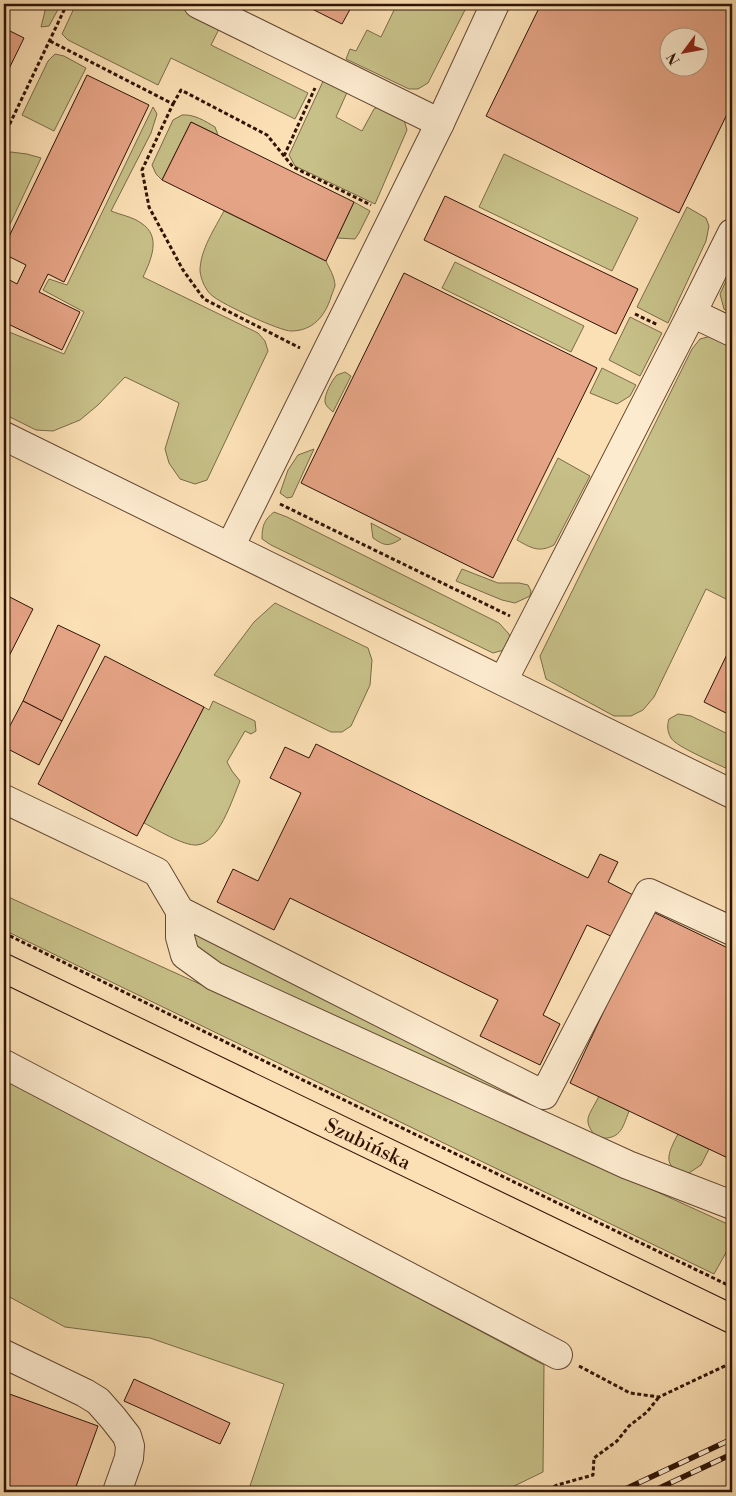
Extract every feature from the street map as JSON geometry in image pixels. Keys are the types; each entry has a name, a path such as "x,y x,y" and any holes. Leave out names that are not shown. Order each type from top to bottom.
{"main road":[{"name":"Szubińska","path":"4,968 732,1319"}],"street":[{"path":"198,4 440,123"},
{"path":"230,546 440,123 495,4"},
{"path":"502,681 732,232"},
{"path":"692,313 732,332"},
{"path":"4,436 732,794"},
{"path":"4,799 157,872 180,911 180,937 185,955 214,976 628,1165 732,1205"},
{"path":"180,911 544,1094 649,893 732,931"},
{"path":"4,1064 558,1355"},
{"path":"4,1354 74,1386 98,1401 113,1418 127,1436 130,1446 129,1458 117,1492"}],"path":[{"path":"4,136 67,4"},
{"path":"50,41 173,104"},
{"path":"284,156 326,67"},
{"path":"322,360 204,299 183,270 149,207 142,170 173,104 181,90 267,135 293,168 394,216"},
{"path":"256,493 531,626"},
{"path":"4,933 315,1086 732,1287"},
{"path":"558,1355 630,1393 659,1398"},
{"path":"542,1492 557,1485 592,1475 594,1458 617,1441 629,1426 647,1412 659,1398 729,1364"}],"shaded area":[{"path":"41,4 61,4 49,26 41,27 45,11"},
{"path":"76,4 177,4 221,25 211,45 308,93 295,119 171,58 158,85 68,40 62,34"},
{"path":"397,4 468,4 428,83 418,89 409,89 346,59 350,49 356,51 367,30 381,37"},
{"path":"55,54 64,56 86,68 54,131 22,115 48,61"},
{"path":"325,77 349,88 336,117 362,131 374,109 382,105 404,120 407,130 375,204 295,166 289,155"},
{"path":"153,107 157,114 151,133 111,211 138,221 147,228 151,235 153,248 143,277 258,333 265,341 268,351 207,480 195,484 180,479 169,463 165,449 179,403 125,377 98,405 80,420 53,431 36,430 4,414 4,330 64,354 84,312 43,290 49,279 67,285"},
{"path":"182,115 195,117 207,122 215,127 218,135 191,122 162,180 156,174 152,165 173,120"},
{"path":"11,152 41,158 4,237 4,157"},
{"path":"504,154 638,218 612,271 479,207"},
{"path":"354,202 370,211 355,239 337,238"},
{"path":"687,207 706,218 709,226 706,241 668,323 637,307"},
{"path":"224,211 326,261 333,276 335,286 322,316 317,321 299,330 285,330 240,311 211,295 201,278 202,255"},
{"path":"455,262 584,326 571,352 442,288"},
{"path":"732,268 732,315 724,309 720,294"},
{"path":"630,317 662,333 640,376 609,360"},
{"path":"711,336 732,346 732,602 706,589 654,697 643,710 631,716 614,716 546,679 540,656 692,349 700,339"},
{"path":"602,368 636,385 630,396 617,404 590,393"},
{"path":"345,372 351,376 333,412 327,407 325,399 335,377"},
{"path":"314,449 292,497 287,498 280,493 288,470 298,455"},
{"path":"558,458 590,476 554,545 539,549 517,540"},
{"path":"274,512 499,623 509,634 511,642 504,650 493,653 271,545 262,539 262,530 268,518"},
{"path":"371,523 401,539 387,545 381,543 373,538"},
{"path":"462,569 498,583 528,585 531,591 530,596 515,603 502,600 456,581"},
{"path":"275,603 368,648 372,660 370,685 351,726 342,732 331,732 214,675 254,622"},
{"path":"213,701 255,721 256,731 251,734 245,731 227,762 240,781 224,819 212,837 205,842 191,845 144,823 204,707 209,710"},
{"path":"678,714 691,716 732,736 732,771 689,751 671,738 668,728 669,719"},
{"path":"4,895 732,1226 732,1242 714,1274 4,930"},
{"path":"191,927 519,1096 515,1100 506,1099 194,952"},
{"path":"4,1077 544,1365 543,1472 502,1492 248,1492 284,1384 150,1338 65,1327 4,1294"},
{"path":"599,1096 629,1111 622,1128 611,1137 597,1138 589,1126 588,1118"},
{"path":"678,1134 709,1149 701,1165 689,1173 680,1171 670,1164 669,1154"}],"building":[{"path":"302,4 353,4 342,24"},
{"path":"541,4 732,4 732,104 679,213 486,116"},
{"path":"4,28 24,38 4,79"},
{"path":"87,75 149,105 64,282 48,274 39,292 80,312 62,350 4,322 4,277 17,284 26,265 4,254 4,247"},
{"path":"191,122 354,202 326,261 162,180"},
{"path":"445,196 638,289 616,334 424,240"},
{"path":"404,273 597,368 493,578 301,483"},
{"path":"4,594 33,609 4,666"},
{"path":"58,625 100,645 62,721 23,701"},
{"path":"732,644 732,716 704,702"},
{"path":"105,656 204,707 137,836 38,784"},
{"path":"23,701 62,721 39,765 4,747 4,737"},
{"path":"316,744 588,878 600,854 618,862 608,882 637,897 617,939 587,925 543,1015 560,1024 540,1065 480,1036 498,1000 290,898 274,930 217,902 233,869 258,881 301,793 270,778 285,747 309,758"},
{"path":"651,911 732,950 732,1160 570,1083"},
{"path":"134,1379 230,1423 220,1444 124,1401"},
{"path":"4,1392 98,1426 74,1492 4,1492"}],"railway":[{"path":"619,1492 732,1439"},
{"path":"651,1492 732,1454"}]}
